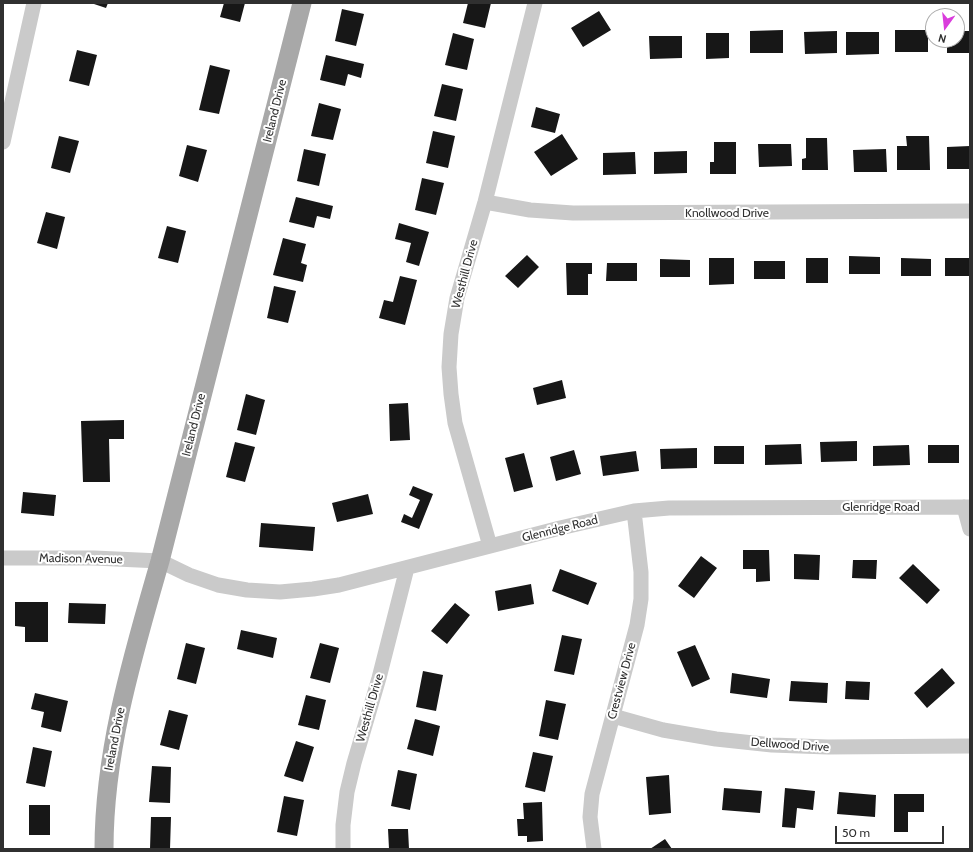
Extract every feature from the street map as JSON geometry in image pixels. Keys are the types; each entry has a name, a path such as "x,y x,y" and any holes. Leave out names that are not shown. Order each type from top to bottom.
{"main road":[{"name":"Ireland Drive","path":"104,849 104,818 108,779 118,720 135,645 160,561 302,3"}],"street":[{"path":"3,142 34,3"},
{"name":"Westhill Drive","path":"490,546 455,423 449,367 451,334 457,298 484,202 535,3"},
{"name":"Knollwood Drive","path":"484,202 530,210 573,213 970,211"},
{"path":"967,507 970,529"},
{"name":"Glenridge Road","path":"160,561 189,575 218,585 247,590 280,592 339,585 560,528 634,511 669,508 967,507"},
{"name":"Crestview Drive","path":"594,849 590,817 592,794 637,625 641,598 641,572 634,511"},
{"name":"Madison Avenue","path":"3,558 94,558 160,561"},
{"name":"Westhill Drive","path":"343,849 343,825 349,785 379,678 407,568"},
{"name":"Dellwood Drive","path":"613,716 663,730 716,739 772,745 828,748 970,746"}],"building":[{"path":"91,3 108,3 106,8"},
{"path":"224,3 245,3 240,22 220,17"},
{"path":"468,3 491,3 485,28 463,23"},
{"path":"342,9 364,14 356,46 335,41"},
{"path":"599,11 611,30 583,47 571,28"},
{"path":"783,30 783,53 750,53 750,31"},
{"path":"895,30 925,30 925,48 928,48 928,52 895,52"},
{"path":"837,31 837,53 805,54 804,32"},
{"path":"965,31 970,31 970,53 947,53 947,48 965,48"},
{"path":"846,32 879,32 879,54 846,55"},
{"path":"453,33 474,39 467,70 445,65"},
{"path":"706,33 729,33 729,58 706,59"},
{"path":"649,36 682,36 682,58 650,59"},
{"path":"77,50 97,55 89,86 69,81"},
{"path":"326,55 364,64 361,78 348,74 345,86 320,80"},
{"path":"210,65 230,70 219,114 199,110"},
{"path":"442,84 463,89 456,121 434,116"},
{"path":"319,103 341,109 333,140 311,136"},
{"path":"536,107 560,114 555,133 531,127"},
{"path":"433,131 455,136 448,168 426,163"},
{"path":"562,134 578,159 551,176 534,152"},
{"path":"59,136 79,141 70,173 51,168"},
{"path":"906,136 929,136 930,170 897,170 897,146 907,146"},
{"path":"806,138 827,138 828,170 802,170 802,159 806,158"},
{"path":"714,142 736,142 736,174 710,174 710,162 714,162"},
{"path":"758,144 791,144 792,166 759,167"},
{"path":"187,145 207,150 198,182 179,176"},
{"path":"970,146 970,169 947,169 947,147"},
{"path":"304,149 326,154 319,186 297,181"},
{"path":"886,149 887,172 854,172 853,150"},
{"path":"687,151 687,173 654,174 654,152"},
{"path":"635,152 636,174 603,175 603,153"},
{"path":"422,178 444,183 436,215 415,210"},
{"path":"296,197 333,206 330,219 317,216 314,228 289,222"},
{"path":"46,212 65,217 57,249 37,243"},
{"path":"399,223 429,232 419,266 406,262 411,243 395,239"},
{"path":"167,226 186,231 178,263 158,258"},
{"path":"283,238 306,244 301,263 307,265 303,282 273,275"},
{"path":"527,255 539,267 518,288 505,276"},
{"path":"849,256 880,257 880,274 849,274"},
{"path":"709,258 734,258 734,284 709,285"},
{"path":"806,258 828,258 828,283 806,283"},
{"path":"901,258 931,259 931,276 901,276"},
{"path":"945,258 970,258 970,276 945,276"},
{"path":"660,259 690,260 690,277 660,277"},
{"path":"754,261 785,261 785,279 754,279"},
{"path":"566,263 592,263 592,274 588,274 588,295 567,295"},
{"path":"607,263 637,263 637,281 606,281"},
{"path":"400,276 417,280 405,325 379,318 384,300 393,302"},
{"path":"274,286 296,291 288,323 267,318"},
{"path":"562,380 566,398 537,405 533,388"},
{"path":"246,394 265,400 256,435 237,430"},
{"path":"408,403 410,440 390,441 389,404"},
{"path":"124,420 124,439 109,439 110,482 83,482 81,421"},
{"path":"857,441 857,461 821,462 820,442"},
{"path":"235,442 255,447 245,482 226,477"},
{"path":"801,444 802,464 765,465 765,445"},
{"path":"909,445 910,465 873,466 873,446"},
{"path":"928,445 959,445 959,463 928,463"},
{"path":"714,446 744,446 744,464 714,464"},
{"path":"697,448 697,468 661,469 660,449"},
{"path":"574,450 581,474 556,481 550,457"},
{"path":"636,451 639,471 603,476 600,456"},
{"path":"524,453 533,487 514,492 505,458"},
{"path":"413,486 433,494 419,529 401,522 404,514 412,518 420,500 409,495"},
{"path":"23,492 56,495 54,516 21,513"},
{"path":"368,494 373,514 337,522 332,503"},
{"path":"261,523 315,527 313,551 259,547"},
{"path":"743,550 769,550 770,581 756,582 756,569 743,569"},
{"path":"794,554 820,555 819,580 794,579"},
{"path":"701,556 717,568 694,598 678,586"},
{"path":"853,560 877,560 876,579 852,578"},
{"path":"913,564 940,590 927,604 899,578"},
{"path":"560,569 597,583 588,605 552,591"},
{"path":"531,584 534,604 498,611 495,591"},
{"path":"15,602 48,602 48,642 25,642 25,627 15,626"},
{"path":"69,603 106,604 105,624 68,623"},
{"path":"455,603 470,615 447,644 431,631"},
{"path":"241,630 277,638 273,658 237,649"},
{"path":"562,635 582,639 574,675 554,671"},
{"path":"186,643 205,648 196,684 177,679"},
{"path":"320,643 339,648 330,683 310,678"},
{"path":"695,645 710,679 692,687 677,652"},
{"path":"942,668 955,683 927,708 914,693"},
{"path":"423,671 443,675 436,711 416,707"},
{"path":"732,673 770,679 767,698 730,693"},
{"path":"791,681 828,683 827,703 789,701"},
{"path":"846,681 870,682 869,700 845,699"},
{"path":"35,693 68,701 61,732 41,727 44,712 31,709"},
{"path":"306,695 326,700 319,730 298,725"},
{"path":"546,700 566,704 558,740 539,736"},
{"path":"169,710 188,715 179,750 160,745"},
{"path":"415,719 440,726 433,756 407,749"},
{"path":"296,741 314,747 303,782 284,776"},
{"path":"33,747 52,751 45,787 26,783"},
{"path":"533,752 553,756 545,792 525,787"},
{"path":"152,766 171,767 170,803 149,802"},
{"path":"398,770 417,774 410,810 391,806"},
{"path":"669,775 671,813 649,815 646,777"},
{"path":"724,788 762,791 760,813 722,810"},
{"path":"785,788 815,791 813,810 797,808 795,828 782,827"},
{"path":"839,792 876,795 875,817 837,814"},
{"path":"894,794 924,794 924,812 908,812 908,832 894,832"},
{"path":"284,796 304,800 297,836 277,832"},
{"path":"542,802 543,841 527,842 527,836 518,836 517,819 524,819 523,803"},
{"path":"29,805 50,805 50,835 29,835"},
{"path":"151,817 171,817 170,849 150,849"},
{"path":"388,829 408,829 409,849 389,849"},
{"path":"665,839 672,849 650,849"}]}
